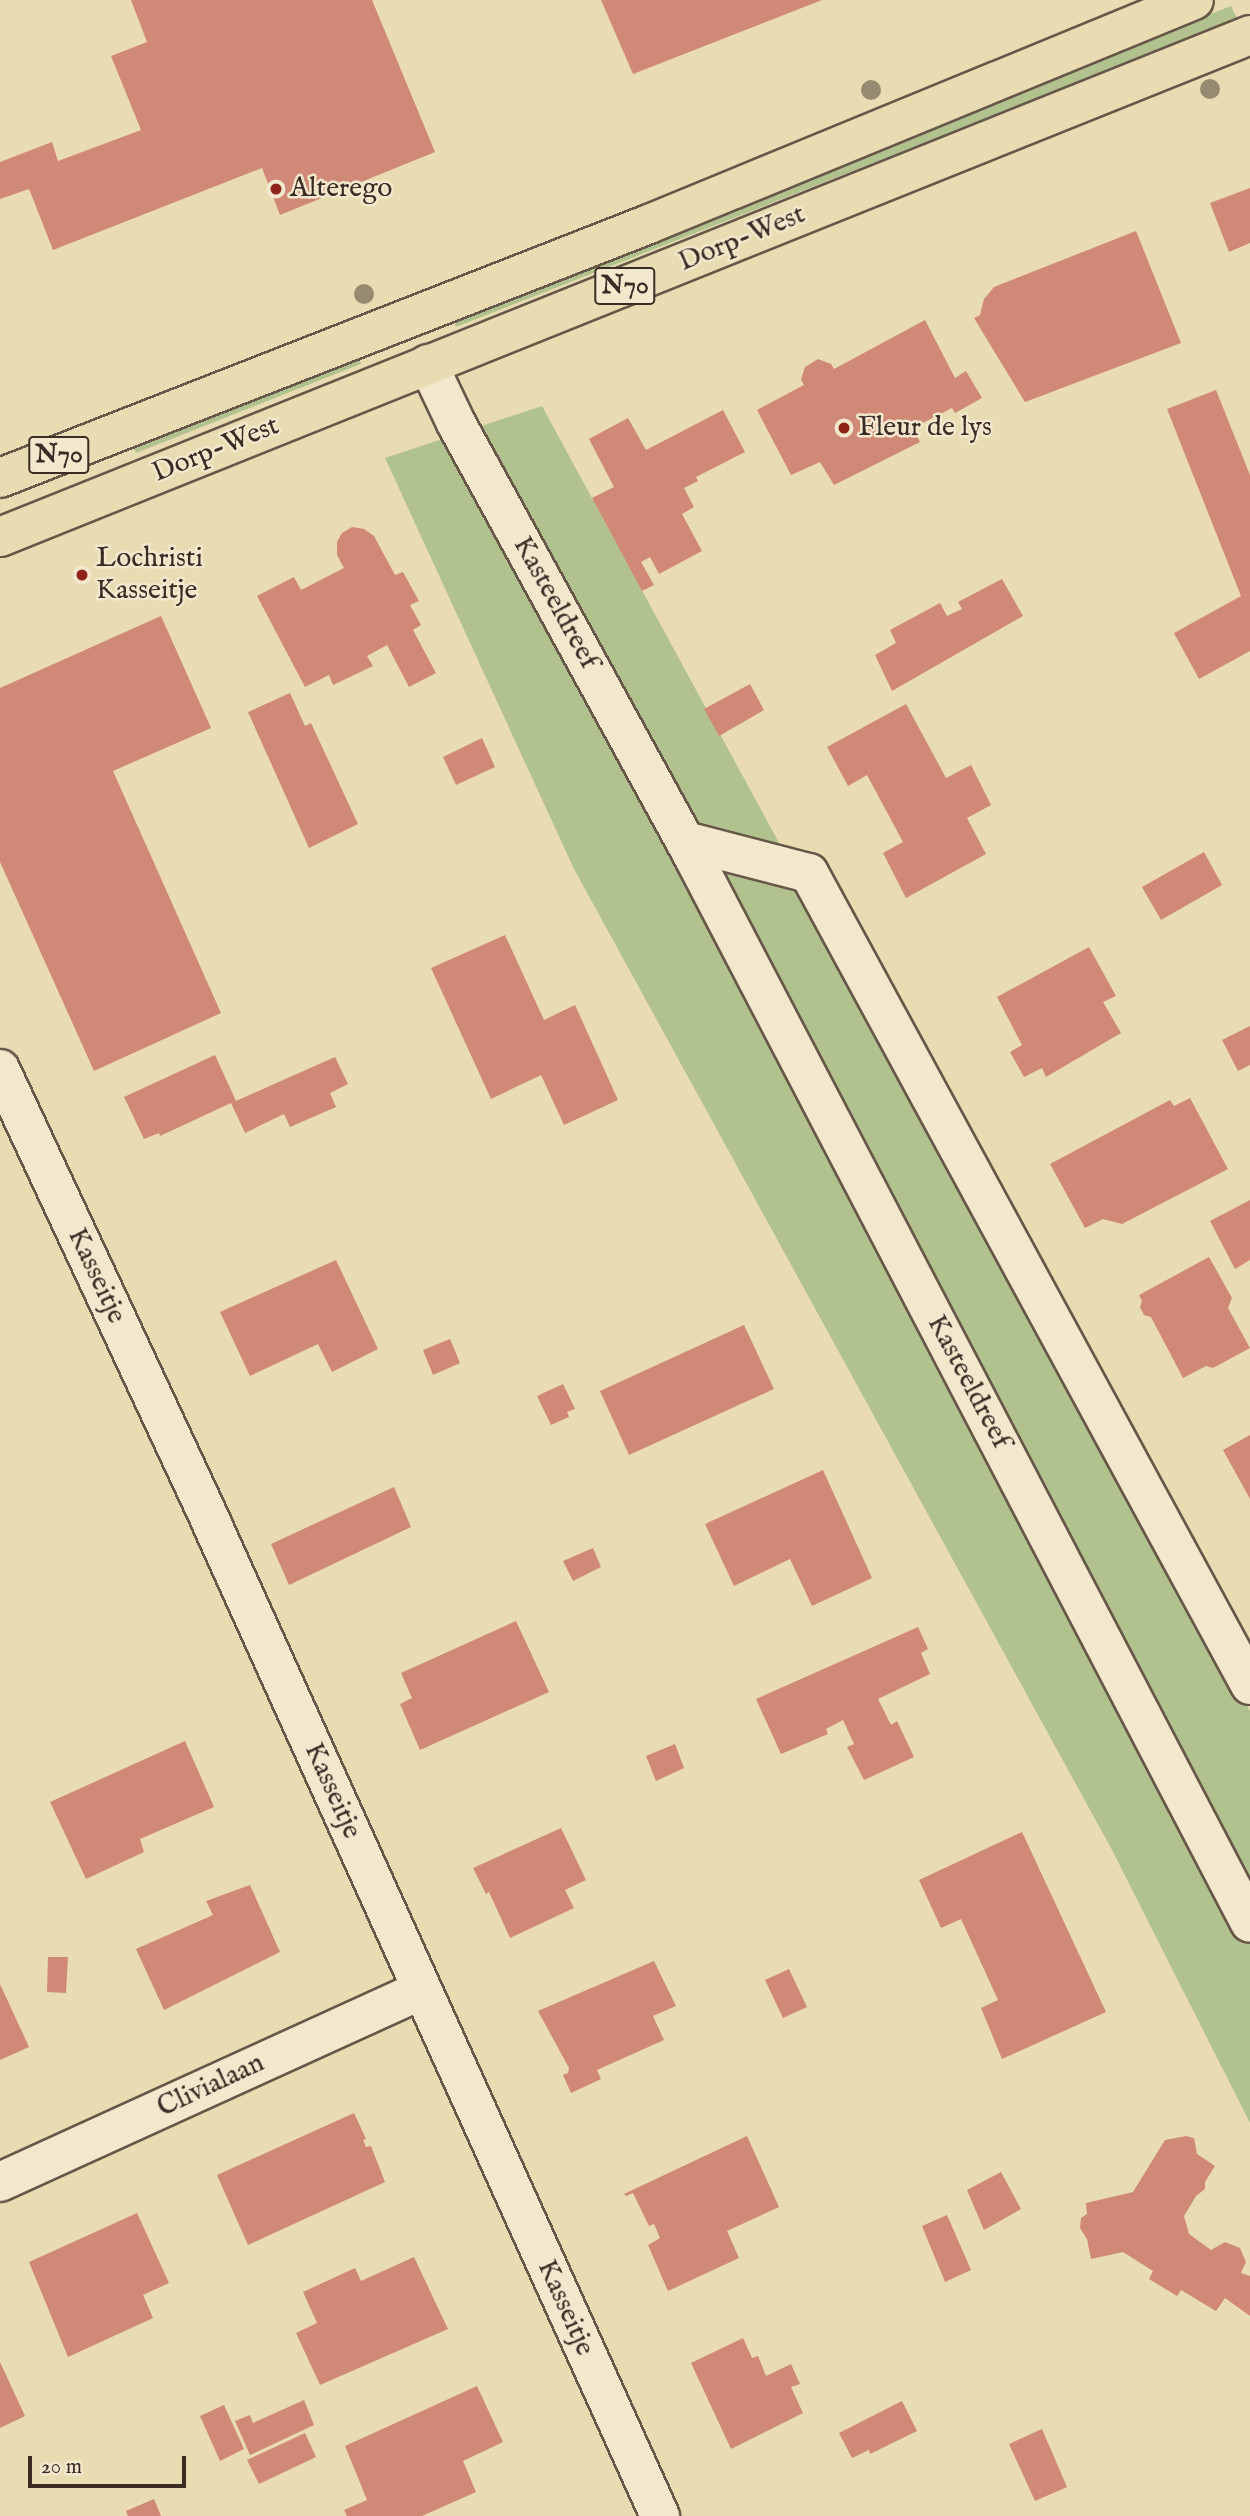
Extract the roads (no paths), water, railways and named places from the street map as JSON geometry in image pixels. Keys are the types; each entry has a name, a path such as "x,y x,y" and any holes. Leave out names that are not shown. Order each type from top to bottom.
{"main road":[{"name":"Dorp-West","path":"0,478 649,223 1195,0"},
{"name":"Dorp-West","path":"0,537 1250,35"}],"street":[{"name":"Kasteeldreef","path":"428,365 456,423 685,841 1250,1923"},
{"path":"685,841 809,873 1250,1685"},
{"name":"Kasseitje","path":"0,1069 211,1522 660,2516"},
{"name":"Clivialaan","path":"0,2182 421,1990"}],"place":[{"name":"Alterego","path":"276,189"},
{"name":"Fleur de lys","path":"844,428"},
{"name":"Lochristi Kasseitje","path":"82,575"}]}
